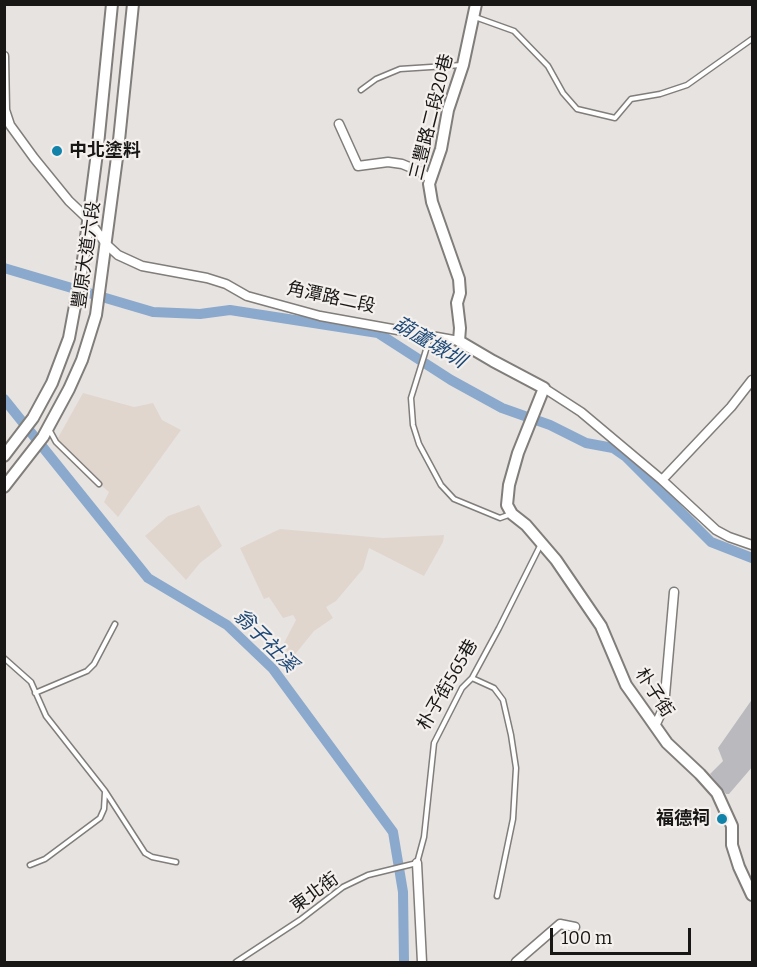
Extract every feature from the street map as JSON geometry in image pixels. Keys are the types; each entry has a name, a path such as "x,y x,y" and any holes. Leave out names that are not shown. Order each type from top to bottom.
{"street":[{"name":"豐原大道六段","path":"4,456 33,418 60,366 75,310 88,219 112,4"},
{"name":"豐原大道六段","path":"4,487 45,432 82,360 96,313 118,150 133,4"},
{"name":"三豐路二段20巷","path":"459,341 457,303 460,293 459,279 432,201 430,179 441,149 448,110 463,65 476,4"},
{"name":"角潭路二段","path":"4,56 5,110 10,125 69,201 88,219 106,244 118,255 142,266 207,278 226,284 247,296 320,316 459,341 544,388 581,412 662,480 716,530 753,545"},
{"path":"339,124 358,166 388,162 402,164 419,171 430,179"},
{"path":"662,480 731,407 753,380"},
{"path":"512,513 507,505 509,485 518,453 544,388"},
{"name":"朴子街","path":"512,513 542,542 601,626 626,686 655,726 667,742 717,793 732,826 732,844 739,867 753,895"},
{"path":"655,726 664,707 674,592"},
{"name":"朴子街565巷","path":"415,863 422,963"},
{"path":"516,963 560,924 575,927"}],"lane":[{"path":"474,17 514,31 548,66 562,93 577,109 615,118 631,99 660,94 687,85 753,39"},
{"path":"361,90 376,79 400,69 463,65"},
{"path":"431,335 411,398 413,425 419,444 441,485 454,499 500,518 512,513"},
{"path":"45,432 99,484"},
{"name":"朴子街565巷","path":"415,863 424,837 434,743 462,688 472,678 499,628 542,542"},
{"path":"35,693 87,671 94,664 115,624"},
{"path":"4,658 31,682 46,716 105,791 145,853 166,861 176,862"},
{"path":"472,678 494,688 502,700 516,768 513,819 497,896"},
{"path":"30,865 45,859 100,818 104,809 105,791"},
{"name":"東北街","path":"236,963 300,920 343,887 368,875 415,863"}],"shaded area":[{"path":"83,393 134,407 153,403 162,420 181,430 118,517 104,502 109,492 54,445"},
{"path":"199,505 222,546 200,563 186,580 145,536 168,516"},
{"path":"280,529 383,538 444,535 443,542 424,576 369,548 363,569 336,601 326,607 333,618 314,631 292,658 283,645 296,620 293,615 283,618 269,597 264,599 240,548"}],"building":[{"path":"753,698 753,766 729,794 726,794 710,774 723,761 718,748"}],"waterway":[{"name":"葫蘆墩圳","path":"4,268 153,312 200,314 230,310 378,333 451,380 502,408 550,425 586,443 613,448 626,457 711,542 752,558"},
{"name":"翁子社溪","path":"4,399 148,578 227,625 273,669 393,832 403,892 404,962"}],"place":[{"name":"中北塗料","path":"57,151"},
{"name":"福德祠","path":"722,819"}]}
